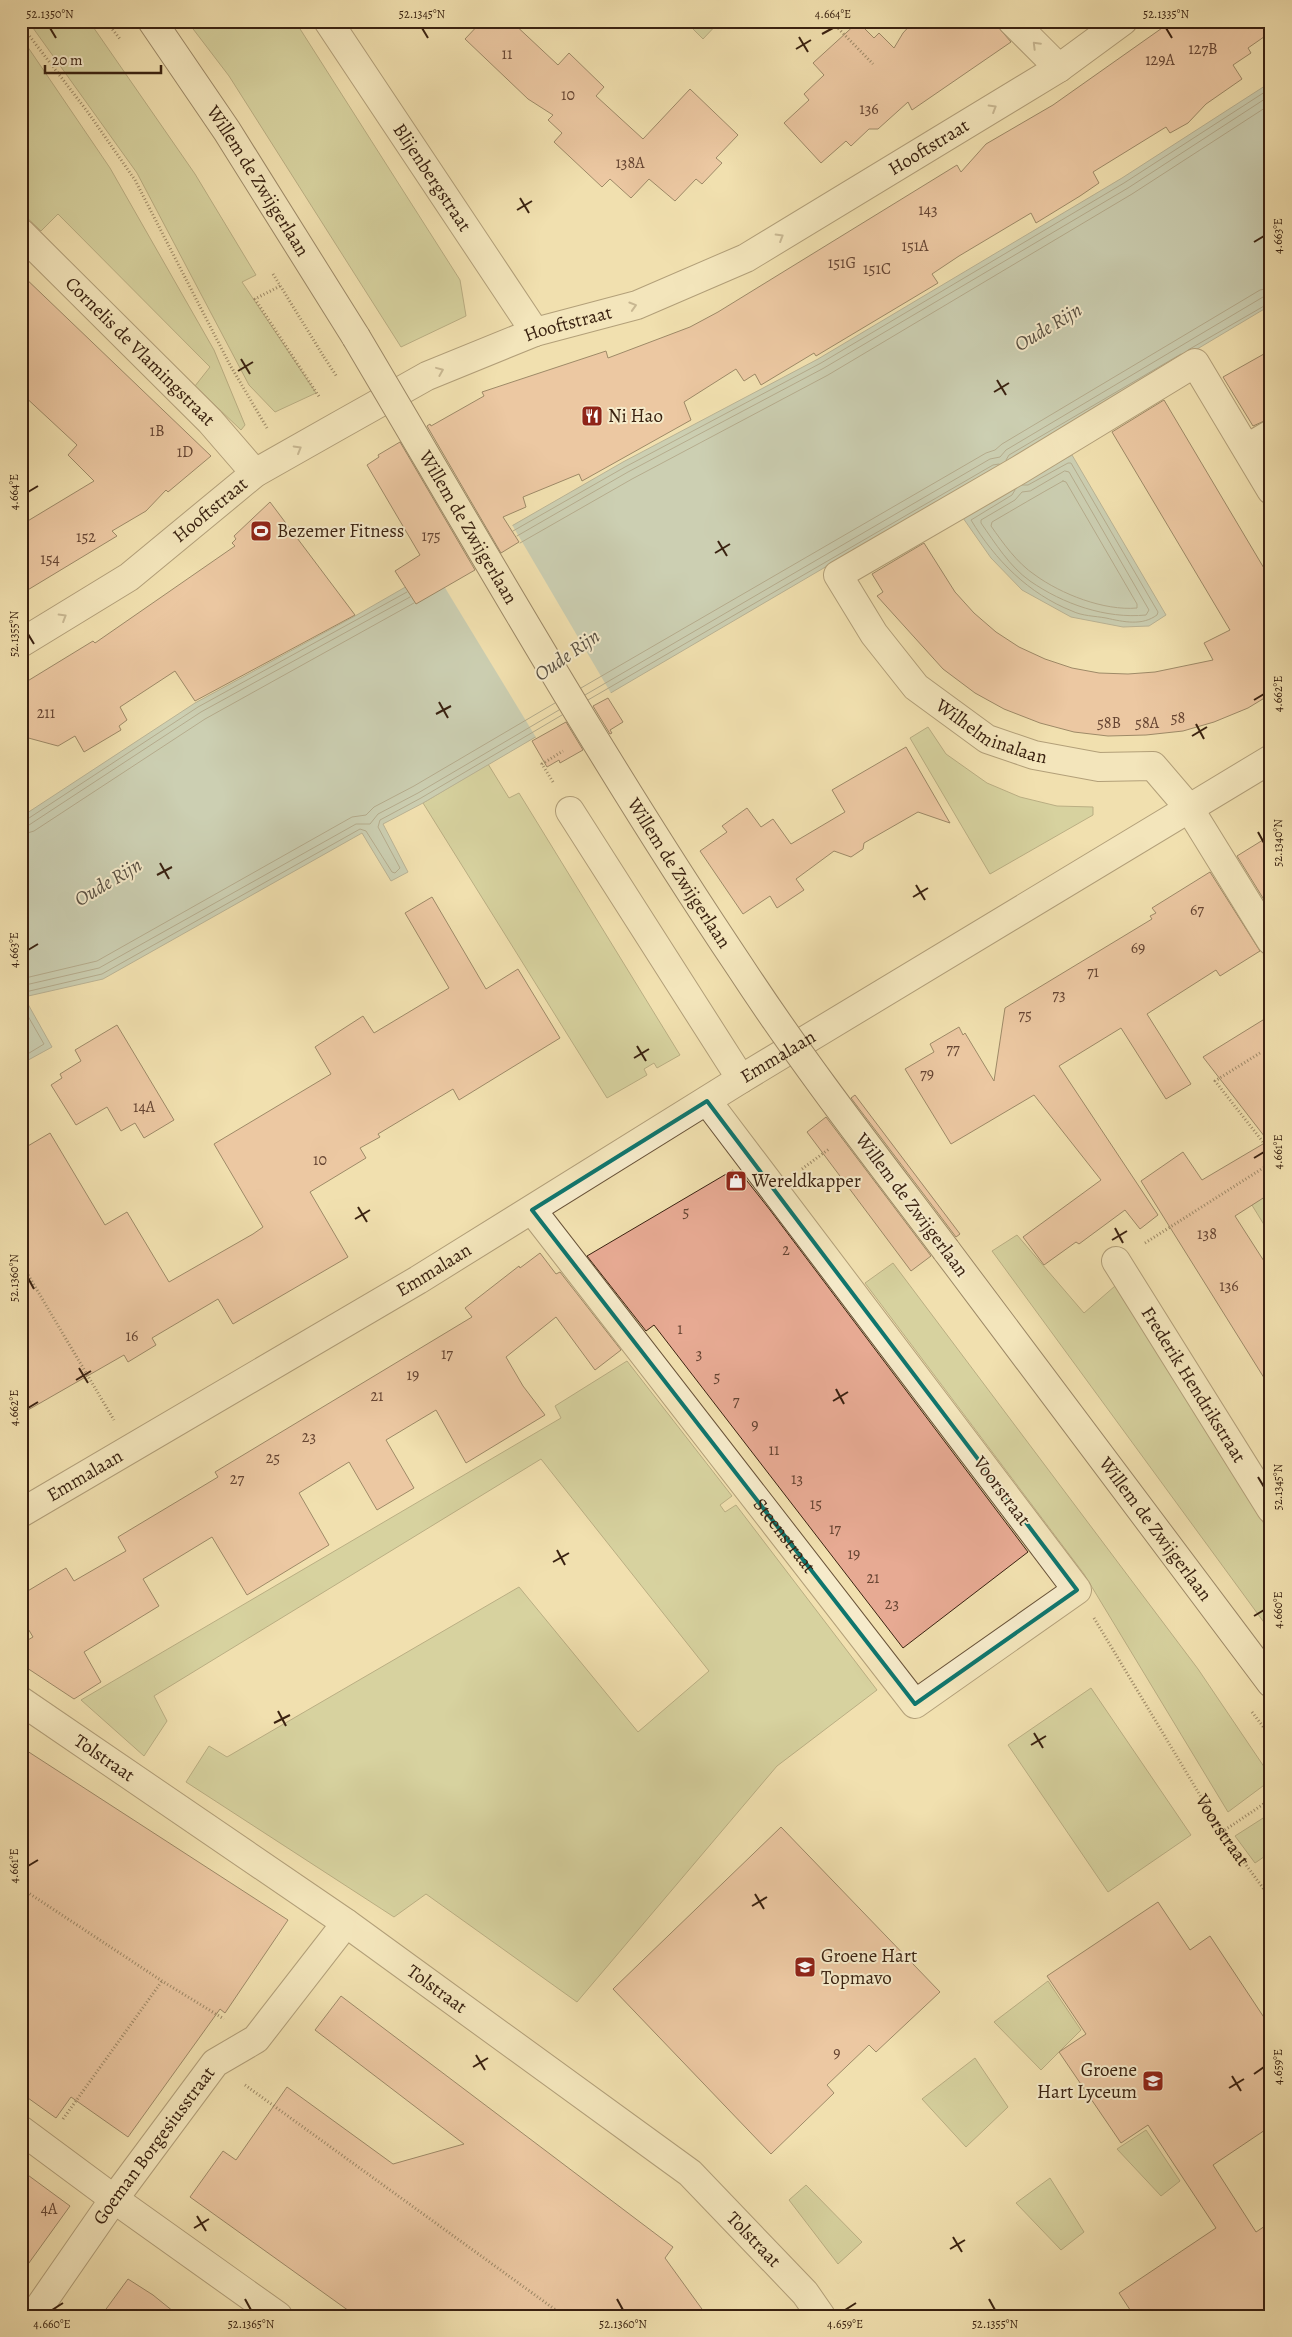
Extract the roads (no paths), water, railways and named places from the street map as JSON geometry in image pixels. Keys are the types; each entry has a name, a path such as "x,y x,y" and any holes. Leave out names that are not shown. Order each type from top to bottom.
{"street":[{"name":"Willem de Zwijgerlaan","path":"152,21 227,131 356,337 595,739 739,967 802,1058 1271,1683"},
{"name":"Blijenbergstraat","path":"328,21 535,332"},
{"path":"1012,21 1059,68"},
{"name":"Hooftstraat","path":"21,643 129,577 255,473 283,457 427,376 535,332 637,305 746,258 1059,68 1123,21"},
{"name":"Cornelis de Vlamingstraat","path":"21,233 210,421 255,473"},
{"name":"Wilhelminalaan","path":"1189,808 1153,766 1099,767 1034,755 987,739 916,687 874,634 838,575 1010,475 1195,363 1247,448"},
{"path":"1271,434 1247,448 1271,490"},
{"path":"1271,759 1189,808 1271,941"},
{"name":"Emmalaan","path":"21,1513 532,1210 842,1018 1189,808"},
{"path":"570,811 741,1080"},
{"name":"Voorstraat","path":"707,1101 1077,1590"},
{"name":"Steenstraat","path":"532,1210 915,1704 1077,1590"},
{"name":"Frederik Hendrikstraat","path":"1116,1261 1271,1509"},
{"name":"Tolstraat","path":"21,1701 346,1923 690,2173 804,2293 821,2316"},
{"name":"Goeman Borgesiusstraat","path":"33,2316 114,2199 214,2063 256,2039 346,1923"},
{"path":"21,2130 278,2316"}],"water":[{"name":"Oude Rijn","path":"1271,82 1271,305 1110,401 1025,481 1072,455 1166,615 1149,626 1123,627 1071,617 1022,590 991,558 963,518 851,552 423,803 383,824 408,872 391,881 362,833 103,979 24,997 52,1047 21,1064 21,817 195,703 355,616 623,462 818,359 1122,178"}],"place":[{"name":"Ni Hao","path":"592,416"},
{"name":"Bezemer Fitness","path":"261,531"},
{"name":"Wereldkapper","path":"736,1181"},
{"name":"Groene Hart Topmavo","path":"805,1967"},
{"name":"Groene Hart Lyceum","path":"1153,2081"}]}
